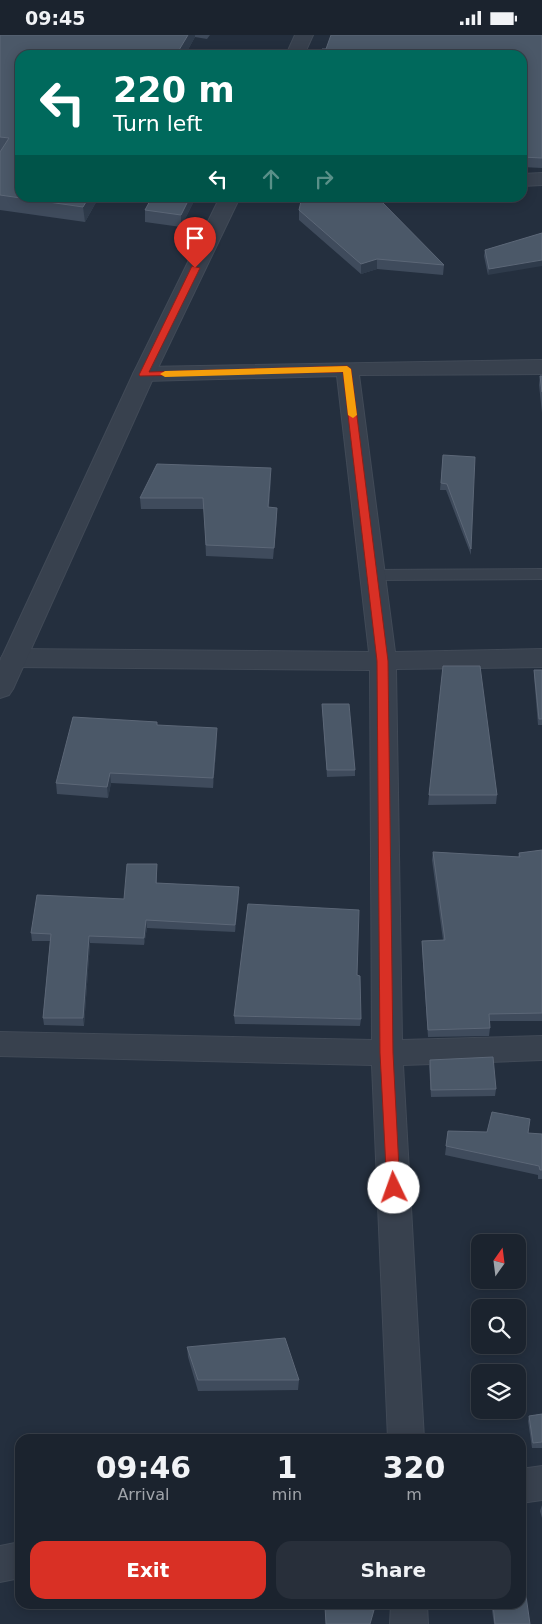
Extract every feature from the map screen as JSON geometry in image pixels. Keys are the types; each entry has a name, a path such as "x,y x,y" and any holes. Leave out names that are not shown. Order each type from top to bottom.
{"street":[{"path":"296,50 304,35"},
{"path":"527,180 542,179"},
{"path":"0,689 144,375 228,202"},
{"path":"144,375 347,369 542,367"},
{"path":"347,369 383,661 387,1053 406,1434"},
{"path":"14,658 383,661 542,658"},
{"path":"0,1044 387,1053 542,1049"},
{"path":"526,1485 542,1483"},
{"path":"0,1564 15,1561"},
{"path":"409,1609 409,1624"}],"lane":[{"path":"372,575 542,574"}],"building":[{"path":"0,35 188,35 179,50 15,50 15,197 0,195 0,152 9,138 0,137"},
{"path":"331,35 542,35 542,158 527,157 527,50 322,50 326,49"},
{"path":"48,202 86,202 83,207"},
{"path":"149,202 188,202 181,215 145,210"},
{"path":"301,202 382,202 444,265 377,259 361,264 299,210"},
{"path":"542,233 542,260 489,269 485,250"},
{"path":"540,376 542,376 542,392"},
{"path":"443,455 475,457 471,549 447,484 441,483"},
{"path":"157,464 271,468 268,507 277,508 274,548 206,545 203,498 140,498"},
{"path":"443,666 480,666 497,795 429,795"},
{"path":"534,670 542,670 542,719 539,719"},
{"path":"322,704 349,704 355,770 327,770"},
{"path":"73,717 157,722 157,725 217,728 213,778 110,773 107,787 56,783"},
{"path":"542,850 542,1013 489,1014 490,1028 428,1030 422,941 445,940 433,852 520,857 519,853"},
{"path":"127,864 157,864 156,883 239,887 235,925 146,920 144,938 89,936 83,1018 43,1018 51,934 31,933 37,895 124,899"},
{"path":"248,904 359,910 357,975 360,976 361,1019 234,1016"},
{"path":"493,1057 496,1089 431,1090 430,1060"},
{"path":"492,1112 530,1119 528,1133 542,1134 542,1170 540,1170 539,1166 446,1146 448,1131 487,1132"},
{"path":"285,1338 299,1380 198,1380 187,1347"},
{"path":"542,1414 542,1442 533,1443 529,1416"},
{"path":"526,1596 530,1624 495,1624 494,1609 526,1609"},
{"path":"325,1609 374,1610 370,1624 326,1624"}],"slow traffic":[{"path":"165,374 347,369 353,415"}],"route":[{"path":"195,268 144,375 347,369 383,661 387,1053 394,1188"}]}
